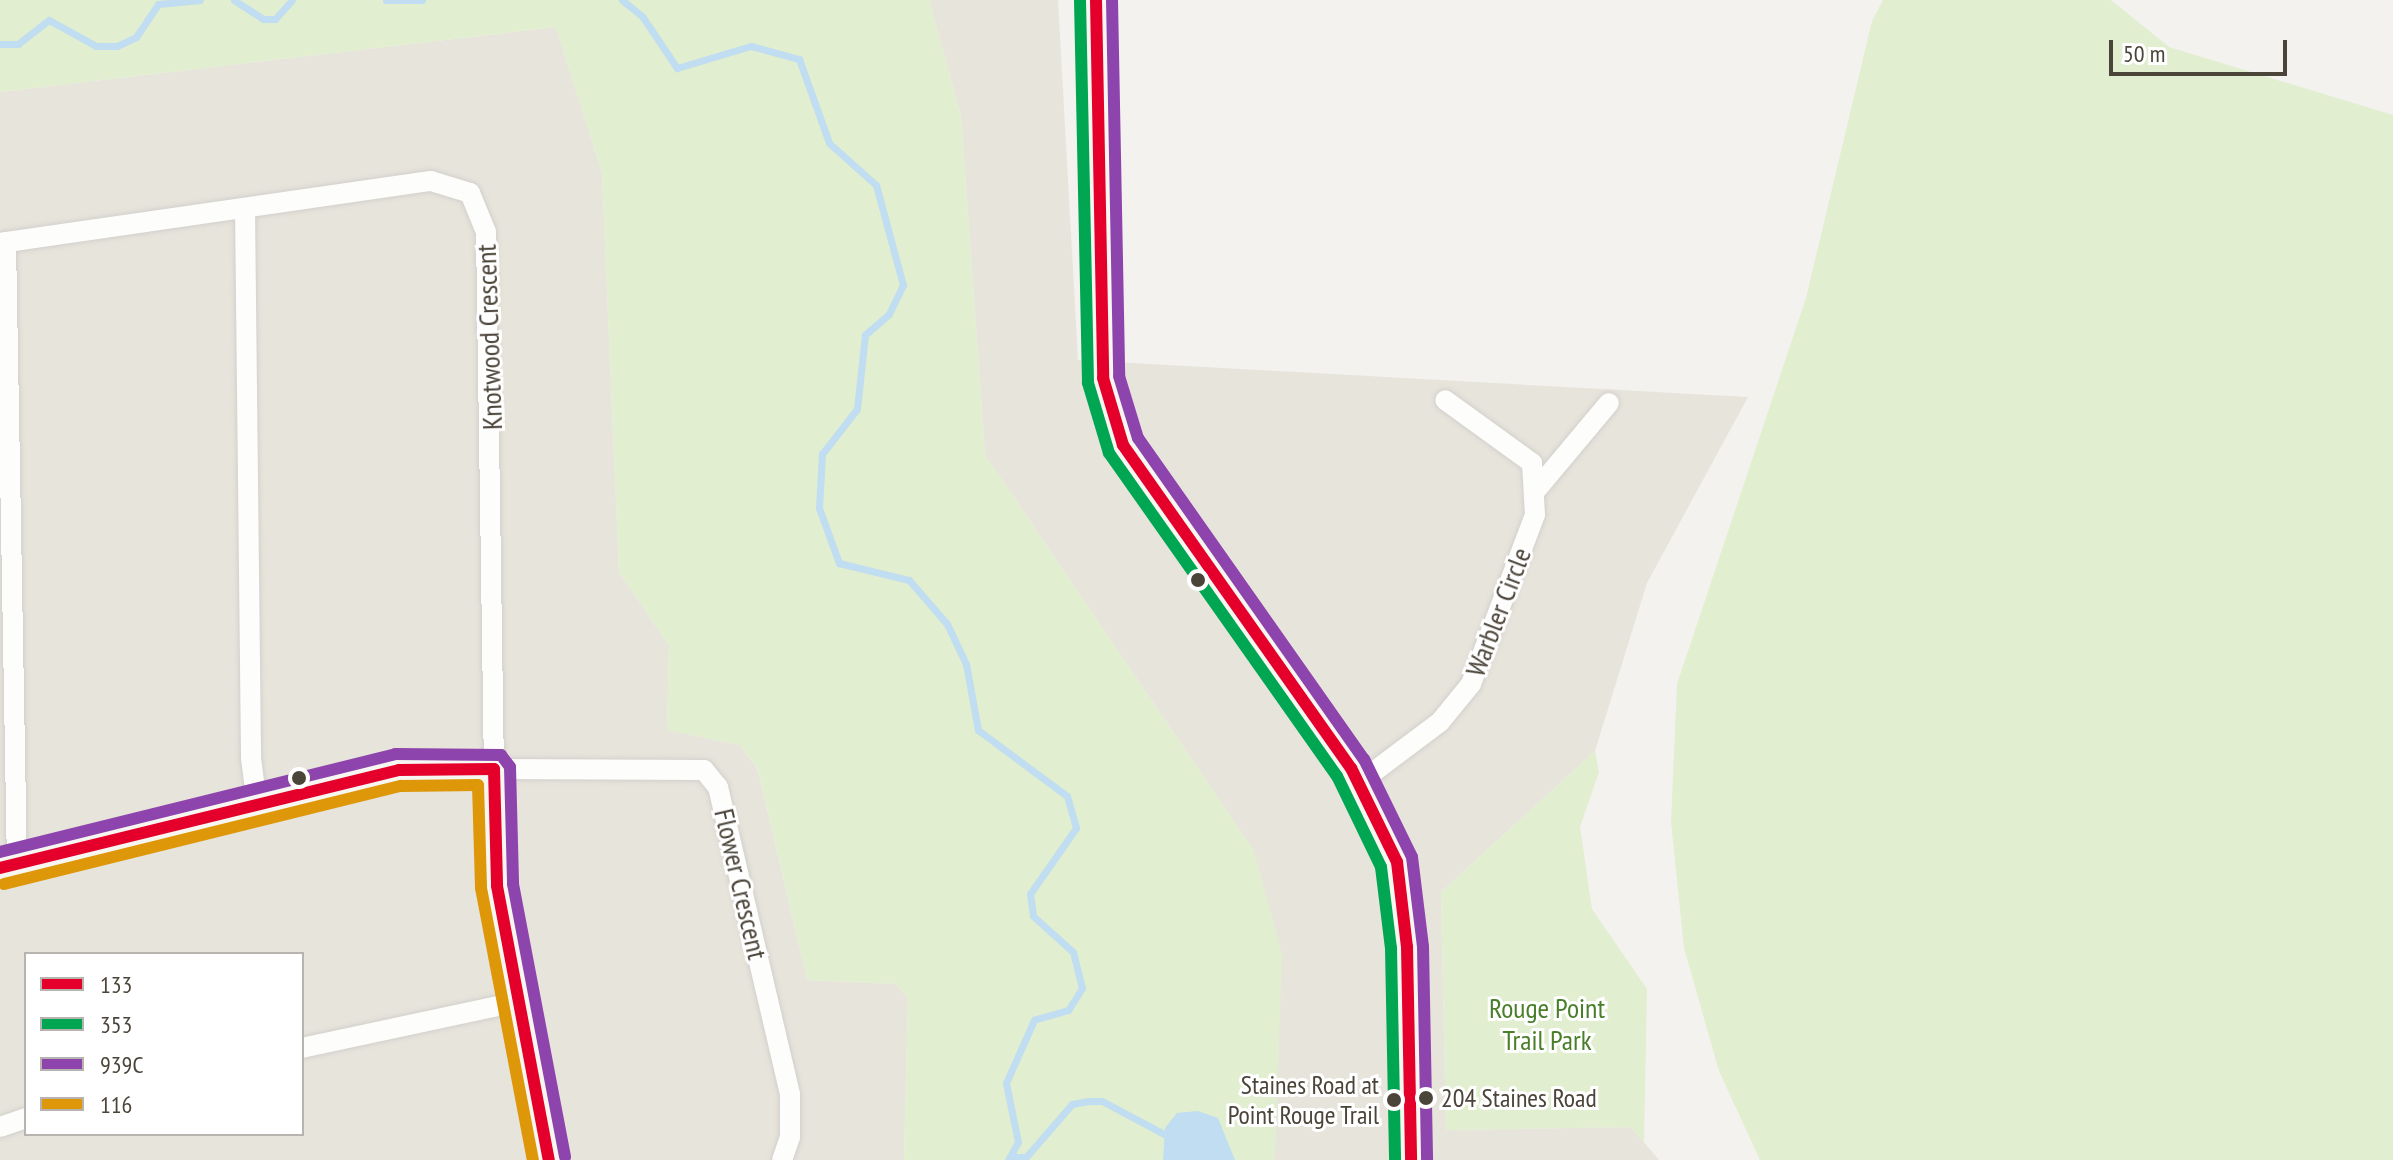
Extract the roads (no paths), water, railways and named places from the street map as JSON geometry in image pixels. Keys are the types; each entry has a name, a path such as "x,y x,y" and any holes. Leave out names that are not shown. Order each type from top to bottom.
{"street":[{"path":"1096,0 1103,378 1123,445 1360,782 1397,862 1407,947 1411,1160"},
{"name":"Knotwood Crescent","path":"3,243 431,181 470,193 486,232 494,769"},
{"path":"245,208 251,758 257,805"},
{"path":"3,243 8,866 399,770 494,769 497,886 516,1002 549,1160"},
{"path":"1445,400 1532,463 1537,489"},
{"name":"Warbler Circle","path":"1360,782 1440,722 1471,684 1535,515 1537,489 1609,403"},
{"name":"Flower Crescent","path":"494,769 704,770 718,787 790,1094 790,1137 782,1160"},
{"path":"304,1048 516,1002"},
{"path":"0,1127 24,1119"}],"water":[{"path":"1198,1111 1218,1118 1235,1160 1163,1160 1165,1128 1177,1113"}],"waterway":[{"path":"0,44 18,44 49,20 96,46 117,46 136,37 158,4 200,0"},
{"path":"234,0 263,19 275,19 292,0"},
{"path":"386,0 422,0"},
{"path":"622,0 642,16 677,68 751,46 799,59 829,143 876,185 903,285 889,314 865,335 857,409 822,454 819,508 839,563 909,580 947,624 966,664 978,730 1067,796 1076,828 1030,894 1033,916 1073,952 1082,988 1068,1010 1034,1020 1006,1083 1018,1142 1008,1160"},
{"path":"1010,1157 1026,1157 1072,1104 1089,1101 1102,1101 1164,1134"}],"place":[{"name":"204 Staines Road","path":"1426,1098"},
{"name":"Staines Road at Point Rouge Trail","path":"1394,1100"}],"park label":[{"name":"Rouge Point Trail Park","path":"1547,1024"}]}
